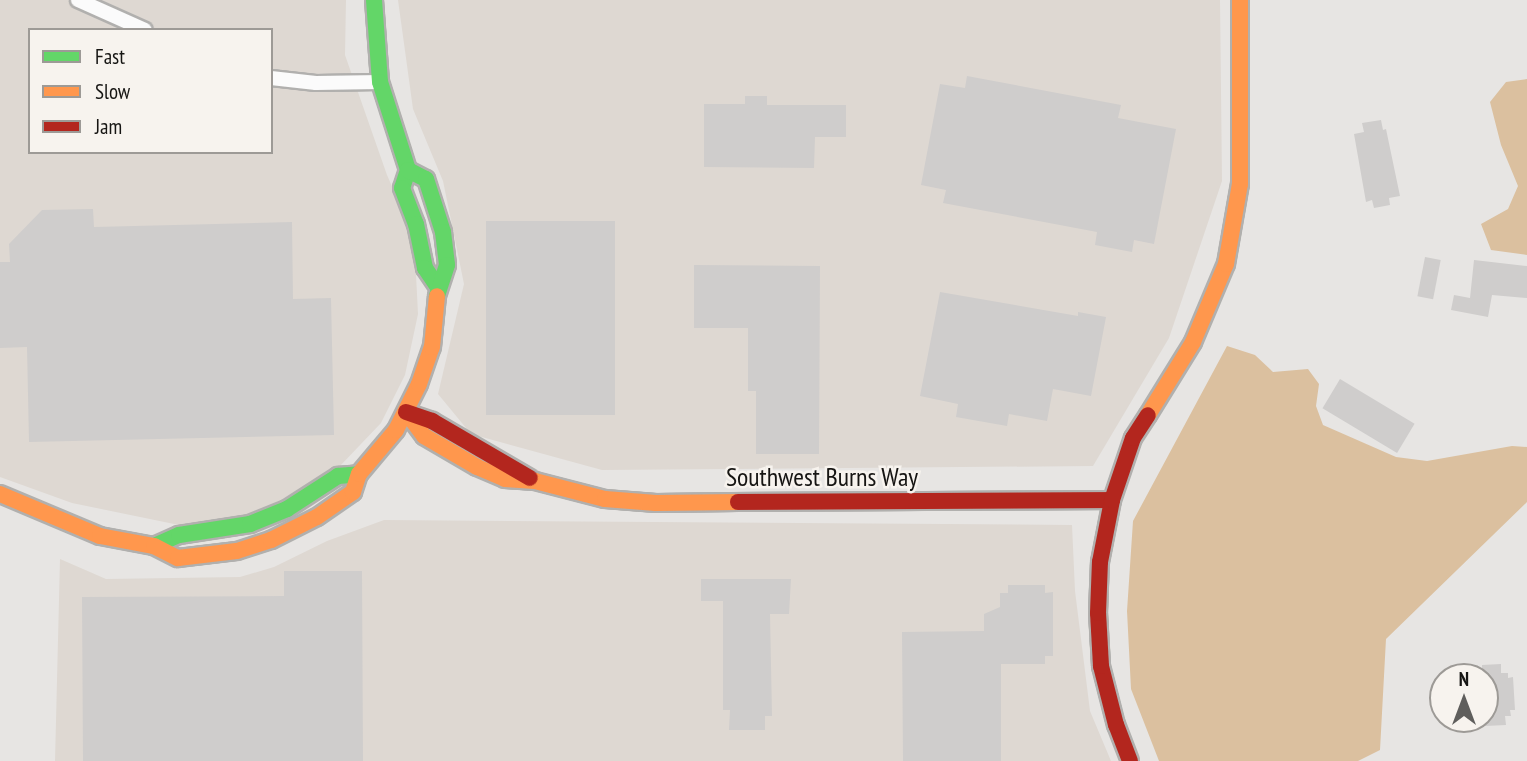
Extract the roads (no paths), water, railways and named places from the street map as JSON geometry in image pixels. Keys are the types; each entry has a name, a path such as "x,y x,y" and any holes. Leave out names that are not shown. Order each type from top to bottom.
{"street":[{"path":"78,0 141,28"},
{"path":"374,0 380,82 408,170 402,188 416,224 425,268 438,287"},
{"path":"1130,761 1110,705 1099,648 1100,562 1112,500 1133,438 1193,342 1226,264 1241,184 1240,0"},
{"path":"273,79 316,83 380,82"},
{"path":"0,494 100,536 154,545 178,558 237,551 271,540 334,507 353,492 359,474 386,444 406,412 432,348 438,287 447,265 443,232 426,179 408,170"},
{"name":"Southwest Burns Way","path":"406,412 424,436 448,452 505,479 535,481 573,493 640,502 1112,500"},
{"path":"154,545 179,535 250,524 293,505 338,476 359,474"}]}
